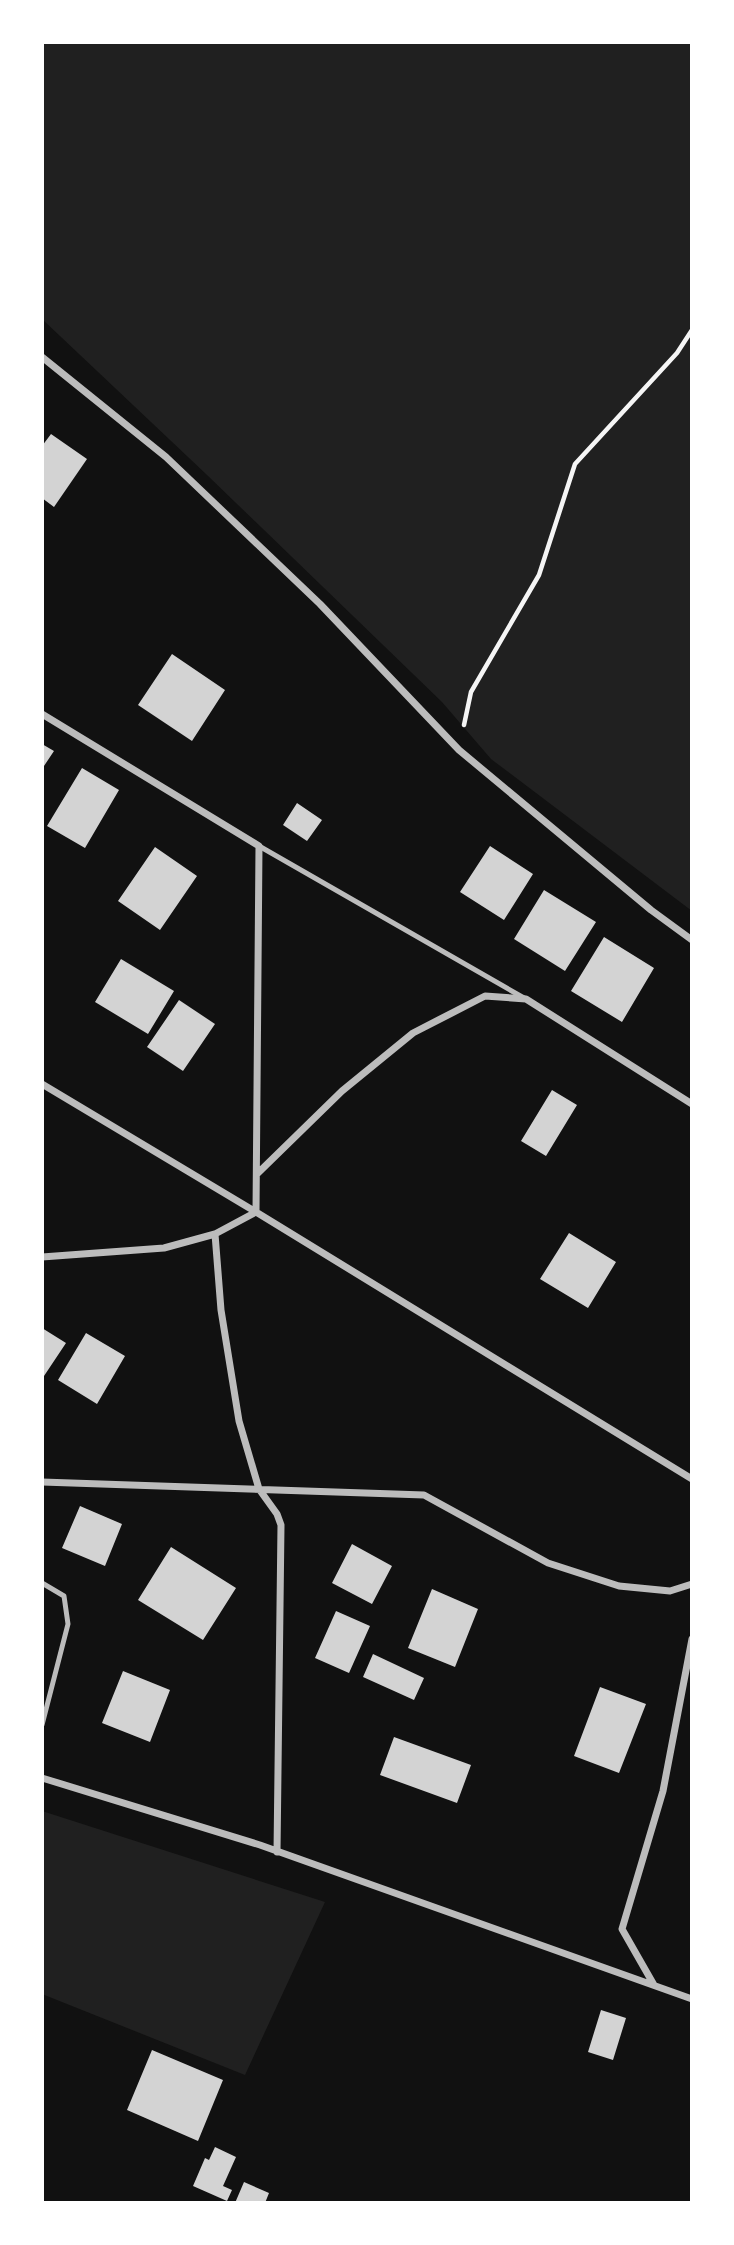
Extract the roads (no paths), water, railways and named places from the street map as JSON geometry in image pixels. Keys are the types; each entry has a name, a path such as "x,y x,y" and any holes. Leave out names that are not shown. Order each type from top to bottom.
{"street":[{"path":"42,357 166,457 320,604 459,750 651,910 692,940"},
{"path":"42,713 259,846 257,1212"},
{"path":"258,1172 342,1091 413,1033 485,996 526,999 692,1104"},
{"path":"44,1086 257,1212 690,1478 692,1489"},
{"path":"42,1257 164,1248 215,1234 257,1212"},
{"path":"215,1234 221,1310 237,1409 259,1489 277,1514 281,1525 277,1852"},
{"path":"42,1482 424,1495 548,1563 619,1586 670,1591 692,1584"},
{"path":"655,1986 622,1929 663,1791 692,1639"},
{"path":"42,1778 277,1852 692,1999"}],"lane":[{"path":"259,846 526,999"},
{"path":"42,1583 64,1596 68,1624 42,1725"}]}
